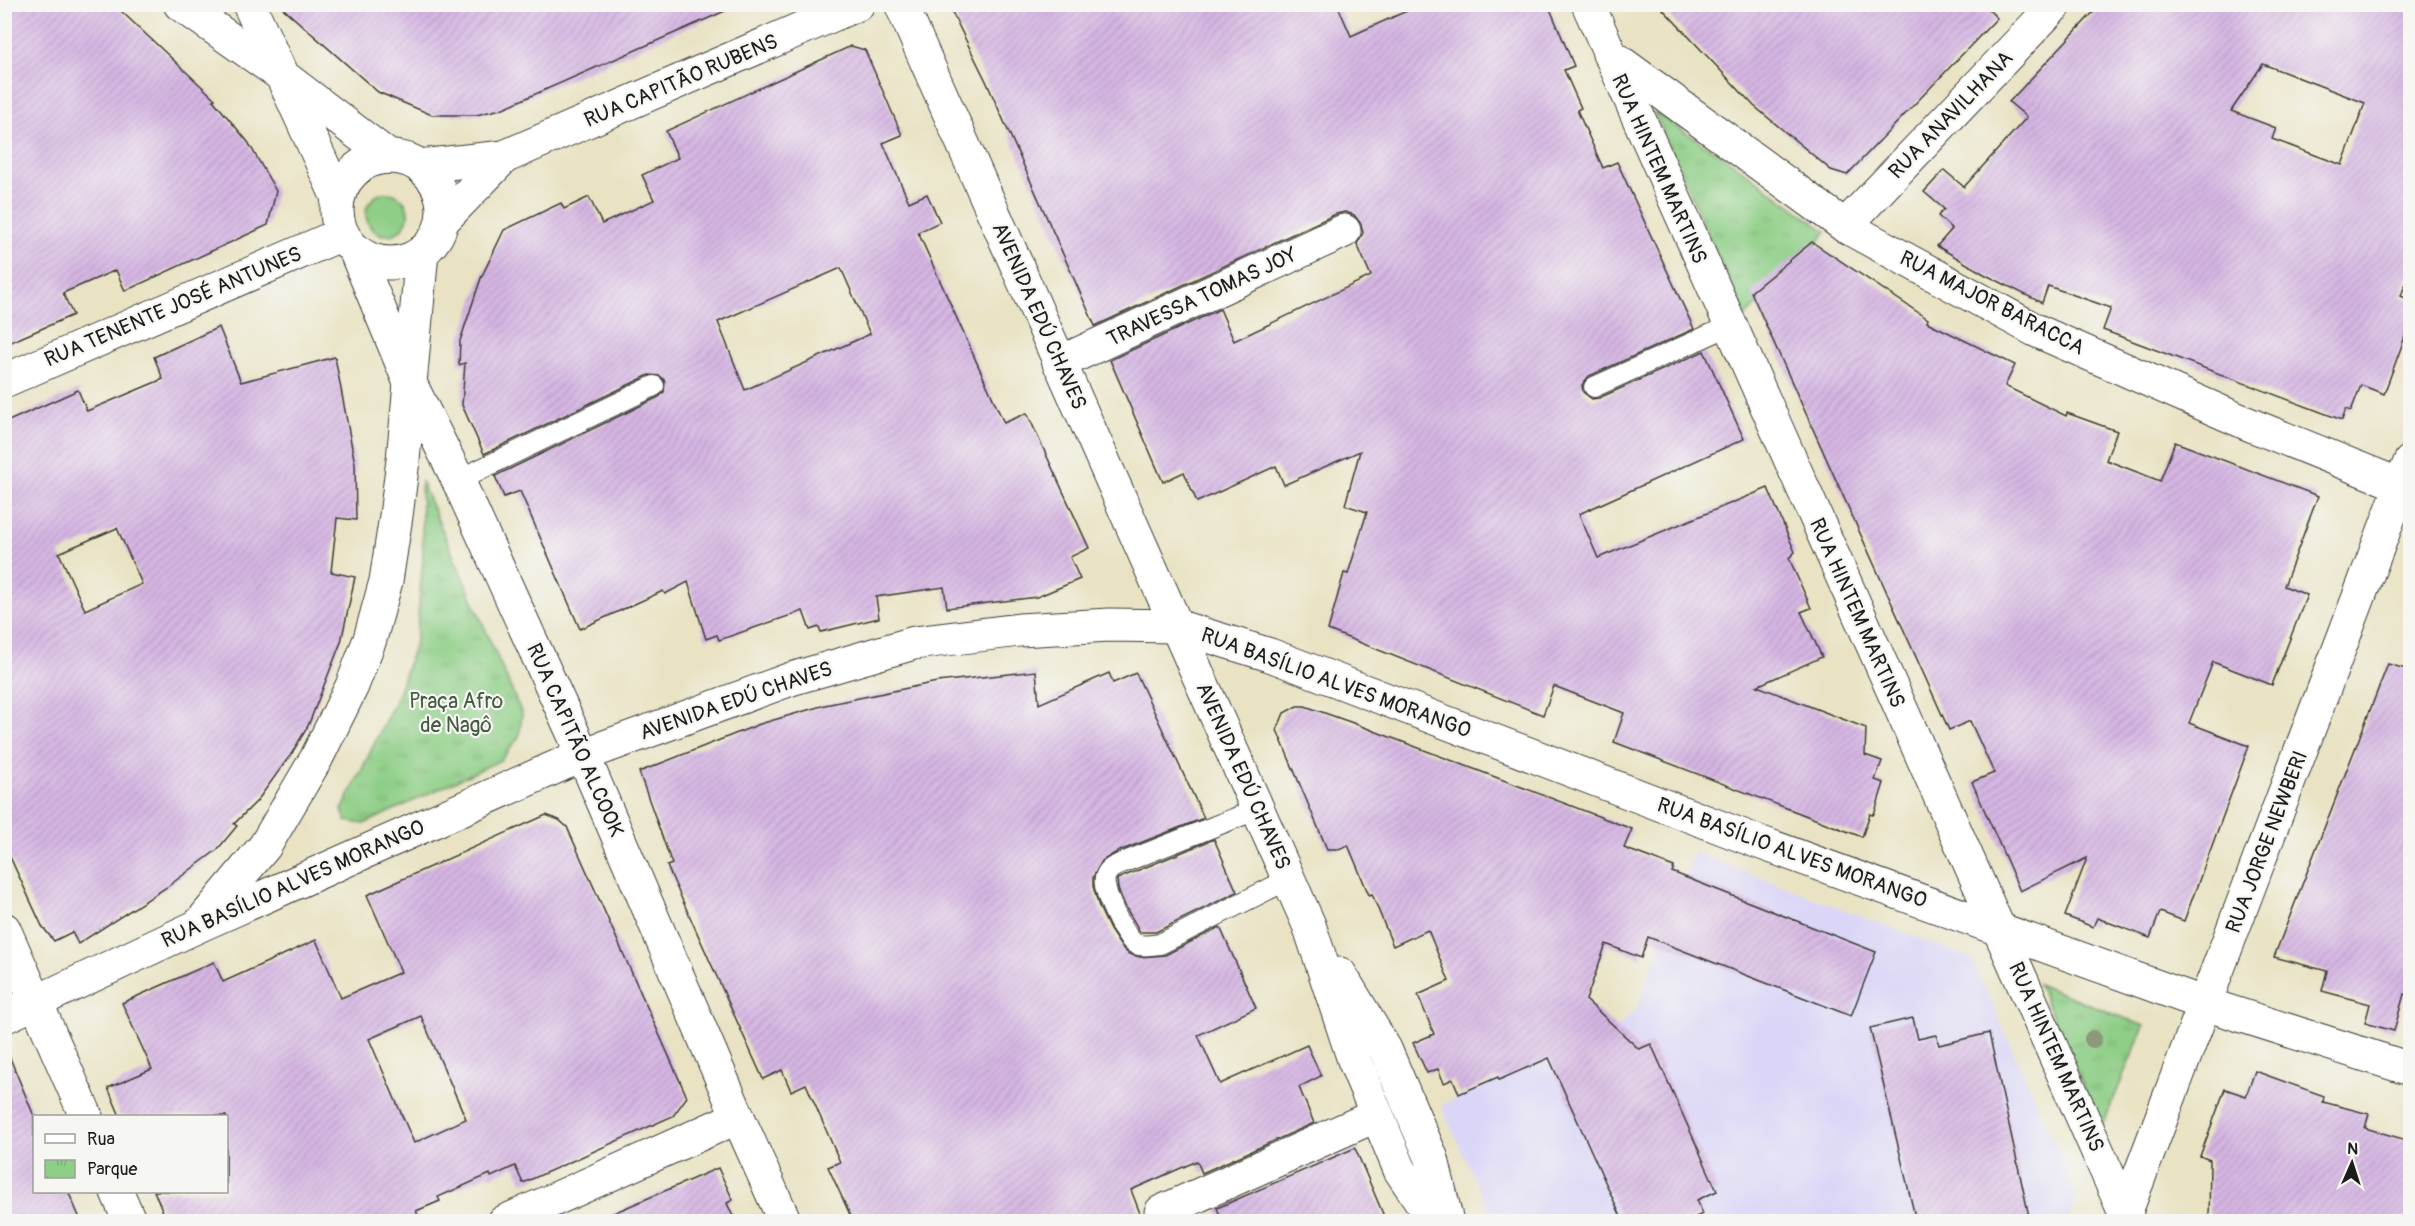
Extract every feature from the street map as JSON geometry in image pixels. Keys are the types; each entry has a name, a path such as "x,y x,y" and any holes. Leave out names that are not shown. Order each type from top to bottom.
{"street":[{"path":"180,4 405,161 432,177 440,191 443,206 442,221 435,238 422,252 403,262 392,263 367,258 349,242 337,218 338,198 344,183 357,168 372,160 405,161"},
{"path":"249,4 338,198"},
{"name":"RUA CAPITÃO RUBENS","path":"405,161 504,157 858,4"},
{"name":"AVENIDA EDÚ CHAVES","path":"901,4 1309,925 1354,1060 1400,1170 1435,1221"},
{"name":"RUA HINTEM MARTINS","path":"1587,4 2126,1219"},
{"name":"RUA ANAVILHANA","path":"1845,226 2056,4"},
{"name":"RUA MAJOR BARACCA","path":"1608,54 1845,226 2035,330 2246,423 2408,479"},
{"name":"RUA CAPITÃO RUBENS","path":"442,221 504,157"},
{"name":"TRAVESSA TOMAS JOY","path":"1059,363 1344,231"},
{"name":"RUA TENENTE JOSÉ ANTUNES","path":"4,381 349,242"},
{"name":"RUA CAPITÃO ALCOOK","path":"349,242 410,383 458,480 583,755 785,1221"},
{"path":"198,926 265,846 316,759 352,686 370,639 386,581 403,460 422,252"},
{"name":"RUA JORGE NEWBERI","path":"2126,1219 2205,1004 2408,479"},
{"name":"AVENIDA EDÚ CHAVES","path":"583,755 791,679 914,643 1019,630 1110,626 1176,627"},
{"name":"RUA BASÍLIO ALVES MORANGO","path":"1176,627 1270,655 1756,841 2205,1004 2410,1069"},
{"name":"RUA BASÍLIO ALVES MORANGO","path":"4,1017 198,926 583,755"},
{"name":"AVENIDA EDÚ CHAVES","path":"1309,925 1385,1049 1432,1159 1447,1221"},
{"path":"4,929 86,1115"},
{"path":"1161,1212 1377,1115"},
{"path":"504,1221 738,1117"},
{"path":"118,1193 130,1221"}],"lane":[{"path":"1594,387 1729,326"},
{"path":"458,480 654,386"},
{"path":"1258,809 1110,869 1106,875 1104,889 1127,937 1136,944 1148,946 1160,944 1288,879"}],"shaded area":[{"path":"1694,852 1972,959 2073,1184 2077,1198 2068,1222 1511,1221 1506,1211 1492,1218 1441,1105 1616,1028 1637,1009"}],"green space":[{"path":"1654,112 1730,161 1827,232 1745,317"},
{"path":"387,193 402,199 408,214 402,229 387,235 372,229 366,214 372,199"},
{"name":"Praça Afro de Nagô","path":"421,481 522,714 519,737 501,760 364,824 346,821 342,810 396,699 416,641 423,558"},
{"path":"2038,984 2144,1026 2102,1127"}],"building":[{"path":"4,4 112,4 120,10 215,99 213,100 248,142 276,191 268,225 125,291 116,270 63,293 73,315 4,345"},
{"path":"278,4 741,4 501,109 476,115 432,115 378,92"},
{"path":"948,4 1337,4 1351,36 1422,4 1548,4 1574,66 1564,70 1581,108 1577,110 1603,168 1617,162 1694,329 1589,376 1582,385 1583,392 1592,399 1599,398 1704,351 1744,439 1579,514 1598,558 1768,488 1795,552 1789,558 1811,608 1801,612 1822,657 1757,686 1866,728 1865,755 1882,761 1875,780 1884,783 1875,812 1873,815 1870,814 1862,837 1614,742 1624,713 1554,686 1543,715 1328,630 1344,573 1348,574 1367,512 1345,505 1360,451 1284,485 1276,466 1197,502 1184,472 1163,482 1110,360 1220,309 1234,341 1371,276 1357,244 1363,233 1361,224 1354,215 1345,212 1336,214 1095,326 986,81"},
{"path":"1658,4 1983,4 1997,18 1847,175 1831,170 1754,106"},
{"path":"2101,4 2410,4 2410,271 2401,296 2410,300 2410,323 2384,394 2361,385 2351,411 2346,409 2342,420 2103,330 2111,308 2048,286 2042,303 1984,274 1937,246 1952,229 1938,216 1944,209 1924,192 1944,170 1964,187 2027,117 2009,102","holes":["2263,64 2365,103 2342,165 2272,139 2276,128 2231,111"]},
{"path":"851,46 865,50 902,135 883,143 909,202 927,194 940,222 918,232 1004,423 1027,413 1089,548 1070,557 1080,579 1037,597 947,608 944,587 876,597 879,618 821,632 819,627 810,630 803,611 719,640 717,635 706,639 688,582 665,594 663,591 580,629 520,491 504,497 495,476 659,397 664,392 665,381 660,376 649,375 484,454 462,405 465,363 459,365 460,341 481,278 504,230 561,203 564,209 589,197 602,224 654,200 642,175 678,158 666,131","holes":["841,268 870,334 745,390 718,322"]},
{"path":"1812,242 1928,319 1927,322 2015,365 2005,386 2066,416 2067,413 2117,431 2106,460 2160,481 2175,442 2318,496 2284,586 2307,595 2272,685 2213,662 2189,723 2249,746 2184,921 2160,912 2150,938 2097,918 2093,927 2065,916 2087,858 2020,891 1972,782 1994,773 1970,721 1949,730 1751,292"},
{"path":"219,327 241,382 335,357 355,464 356,520 337,518 331,572 355,577 341,642 308,726 292,753 257,801 234,824 237,826 217,850 167,887 78,944 72,932 54,941 42,926 4,844 4,423 78,390 87,411 163,379 154,357","holes":["117,528 142,584 85,610 59,553"]},
{"path":"2388,664 2410,670 2410,996 2404,994 2394,1031 2365,1023 2370,1004 2322,991 2327,971 2274,957"},
{"path":"1036,671 1039,704 1109,673 1113,683 1136,673 1204,818 1117,852 1102,861 1093,877 1099,907 1122,948 1129,954 1140,957 1165,955 1220,927 1256,1008 1198,1035 1220,1084 1307,1045 1321,1076 1299,1087 1314,1123 1202,1173 1197,1161 1131,1190 1143,1221 853,1221 828,1167 840,1162 806,1084 791,1091 782,1070 763,1079 667,866 672,864 639,772 760,724 825,705 937,682"},
{"path":"1297,706 1305,706 1353,723 1632,829 1624,848 1674,867 1672,872 1876,952 1851,1016 1648,937 1641,958 1606,944 1586,1000 1639,1049 1651,1044 1717,1191 1697,1200 1703,1214 1686,1221 1623,1221 1549,1058 1499,1080 1498,1077 1459,1094 1453,1079 1444,1083 1438,1069 1427,1073 1413,1043 1434,1034 1418,995 1449,981 1428,930 1393,946 1372,894 1369,895 1348,845 1339,849 1327,849 1277,730 1284,713"},
{"path":"546,815 559,820 567,827 687,1097 673,1116 523,1183 515,1166 491,1177 490,1174 438,1197 440,1201 416,1211 421,1221 167,1221 155,1193 228,1193 228,1115 120,1115 108,1088 152,1069 122,1003 214,962 223,982 316,940 341,998 401,972 367,895","holes":["421,1016 466,1119 414,1143 369,1039"]},
{"path":"1214,839 1237,892 1156,932 1140,932 1126,908 1118,889 1117,879"},
{"path":"1913,1018 1918,1039 1936,1035 1939,1045 1989,1033 2030,1221 1916,1221 1870,1028"},
{"path":"5,1046 34,1115 33,1193 69,1193 81,1221 4,1221"},
{"path":"2255,1071 2324,1096 2323,1102 2369,1114 2365,1128 2410,1141 2410,1221 2209,1221 2210,1160 2200,1156 2225,1089 2246,1096"},
{"path":"1355,1148 1386,1221 1222,1221 1217,1208"},
{"path":"718,1168 733,1200 727,1203 735,1221 595,1221"}]}
